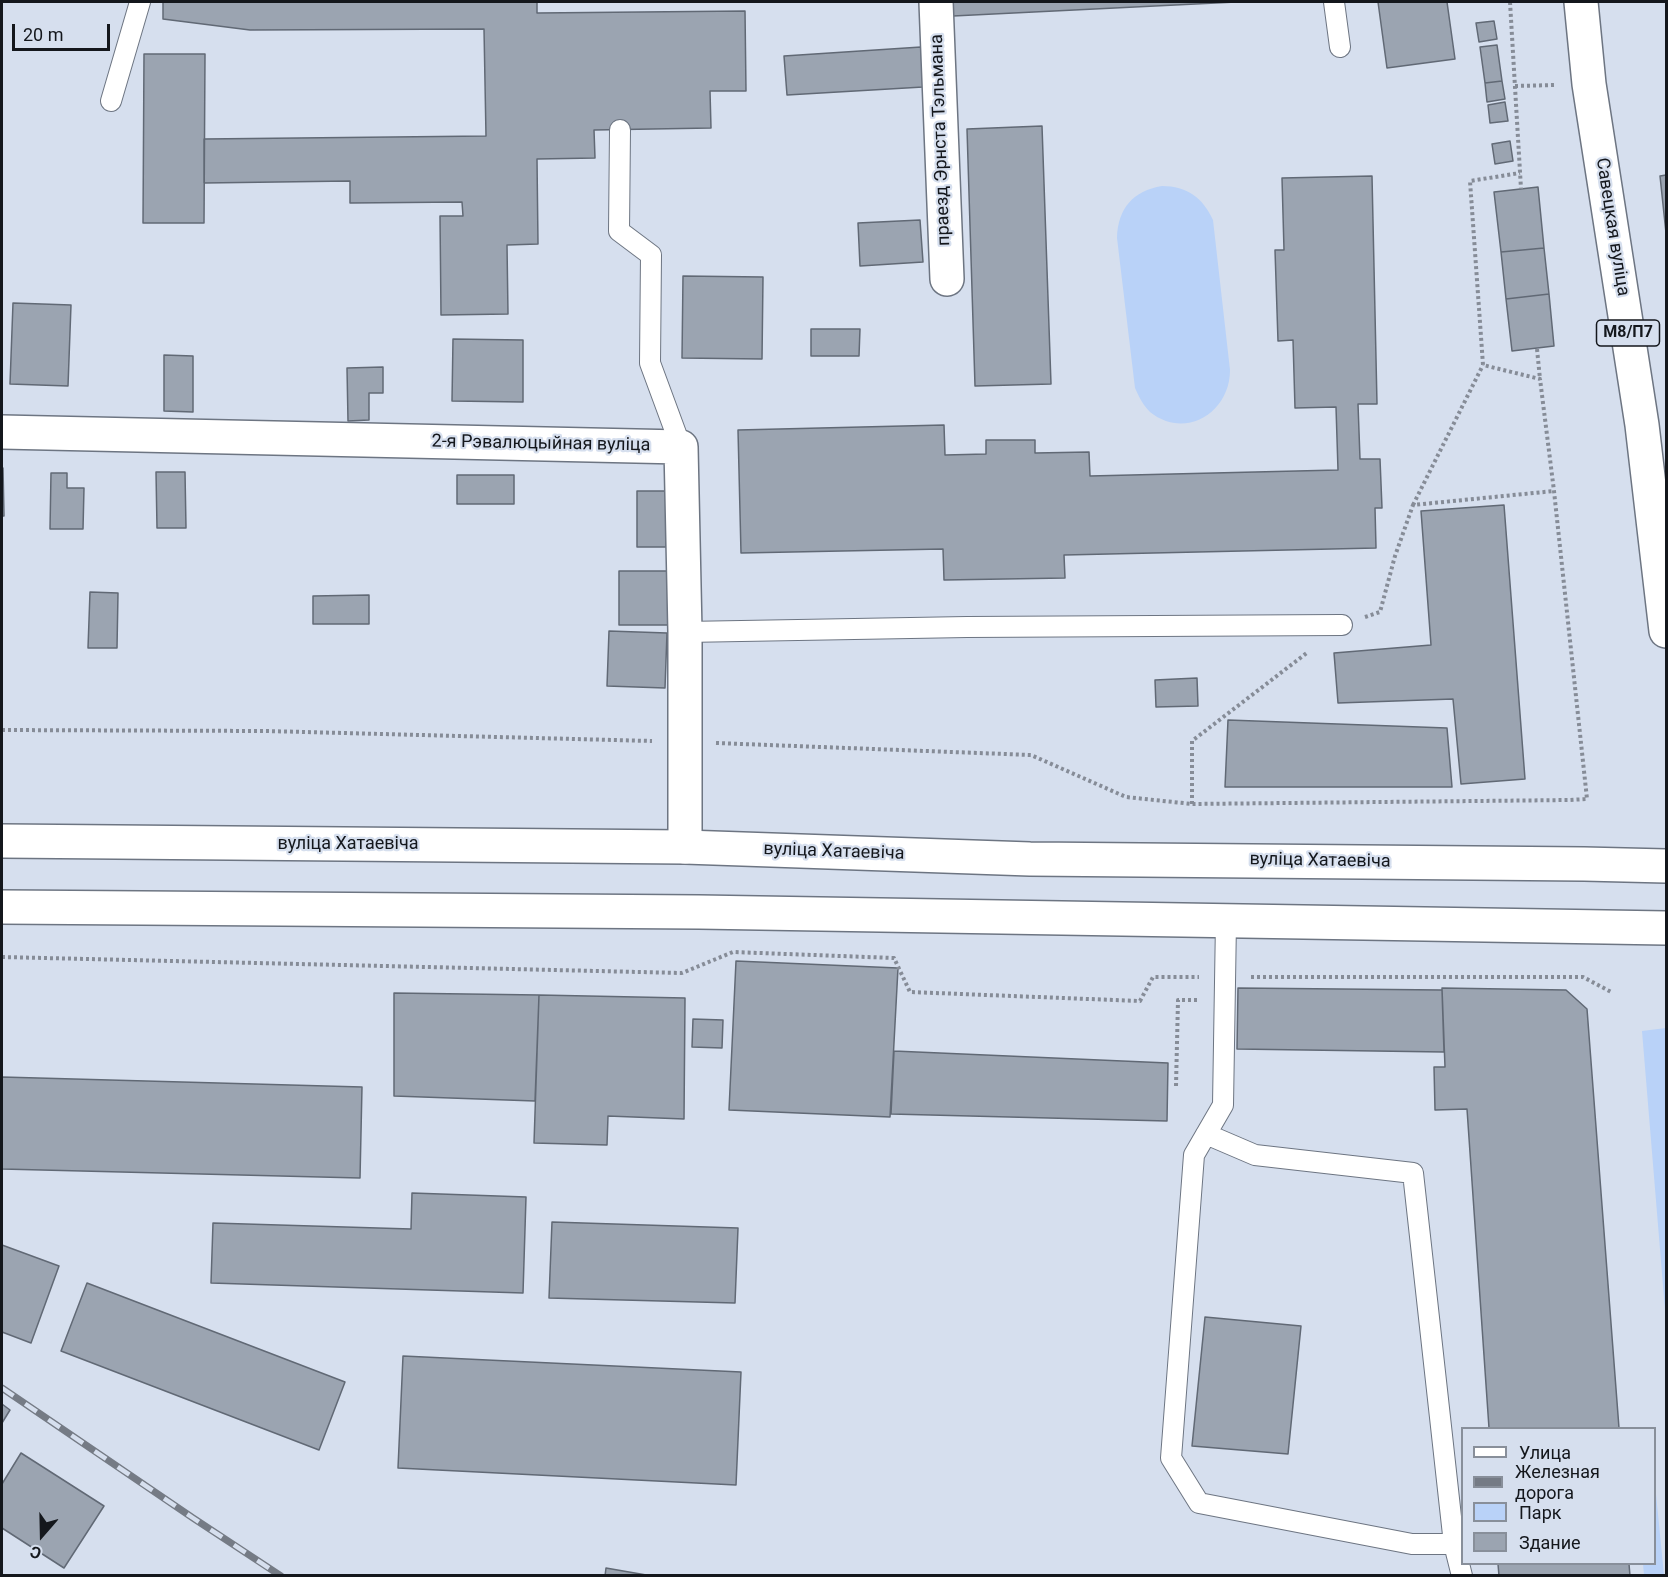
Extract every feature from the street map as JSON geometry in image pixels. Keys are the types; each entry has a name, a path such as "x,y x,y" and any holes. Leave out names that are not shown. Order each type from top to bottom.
{"main road":[{"name":"праезд Эрнста Тэльмана","path":"936,2 947,279"},
{"name":"Савецкая вуліца","path":"1581,2 1589,84 1642,425 1666,631"},
{"name":"2-я Рэвалюцыйная вуліца","path":"2,432 681,447"},
{"path":"681,447 685,632 685,846"},
{"name":"вуліца Хатаевіча","path":"2,841 685,846 1030,859 1560,863 1666,866"},
{"path":"2,907 687,912 1666,928"}],"lane":[{"path":"111,101 140,2"},
{"path":"1334,2 1340,47"},
{"path":"620,130 619,231 651,255 650,363 681,447"},
{"path":"685,632 979,627 1342,625"},
{"path":"1226,921 1223,1105 1194,1155 1171,1458 1199,1503 1412,1544 1454,1544"},
{"path":"1206,1134 1256,1155 1413,1173 1454,1544 1462,1575"}],"path":[{"path":"1510,2 1521,189"},
{"path":"1515,86 1589,84"},
{"path":"1192,804 1192,741 1342,625 1380,612 1395,556 1413,505 1483,365 1470,181 1520,173"},
{"path":"2,730 266,731 685,742 1031,755 1126,797 1192,804 1587,799 1537,349"},
{"path":"1483,365 1540,379"},
{"path":"1413,505 1554,490"},
{"path":"2,957 682,973 733,952 894,958 910,992 1140,1000 1152,977 1583,977 1613,993"},
{"path":"1176,1086 1178,1000 1225,1000"}],"green space":[{"path":"1162,186 1179,188 1193,195 1204,205 1213,220 1230,370 1228,385 1214,410 1203,418 1191,422 1177,423 1163,420 1150,412 1141,401 1135,388 1117,238 1118,227 1124,210 1135,197 1152,188"},
{"path":"1666,1028 1666,1322 1642,1031"},
{"path":"1656,1494 1664,1575 1644,1575 1643,1565 1656,1565"}],"building":[{"path":"163,2 537,2 537,13 745,11 746,91 710,91 711,128 594,130 595,158 537,159 538,244 507,245 508,314 441,315 440,216 463,216 462,202 350,203 350,181 204,183 204,139 486,136 484,29 250,30 163,19"},
{"path":"953,2 1236,2 953,16"},
{"path":"1378,2 1447,2 1455,59 1387,68"},
{"path":"1494,21 1497,39 1479,42 1476,23"},
{"path":"1497,45 1502,81 1485,83 1480,47"},
{"path":"921,47 923,87 787,95 784,56"},
{"path":"144,54 205,54 204,223 143,223"},
{"path":"1502,81 1505,99 1487,102 1485,83"},
{"path":"1505,102 1508,121 1490,123 1488,105"},
{"path":"1042,126 1051,384 975,386 967,129"},
{"path":"1510,141 1513,161 1495,164 1492,144"},
{"path":"1666,175 1666,233 1660,176"},
{"path":"1372,176 1377,404 1358,404 1360,459 1380,459 1382,508 1375,508 1376,548 1064,555 1065,578 944,580 943,549 741,553 738,430 944,425 945,455 986,454 986,440 1035,440 1035,453 1089,452 1090,476 1338,470 1336,407 1295,408 1293,340 1278,341 1275,250 1284,250 1282,178"},
{"path":"1538,187 1544,248 1501,252 1494,192"},
{"path":"920,220 923,262 860,266 858,223"},
{"path":"1544,248 1549,294 1506,299 1501,252"},
{"path":"683,276 763,277 762,359 682,358"},
{"path":"1549,294 1554,346 1512,351 1506,299"},
{"path":"13,303 71,305 68,386 10,384"},
{"path":"811,329 860,329 859,356 811,356"},
{"path":"453,339 523,340 523,402 452,401"},
{"path":"164,355 193,356 193,412 164,411"},
{"path":"383,367 383,393 369,393 369,420 348,421 347,368"},
{"path":"3,468 4,516 2,516"},
{"path":"156,472 185,472 186,528 157,528"},
{"path":"51,473 67,473 67,488 84,488 83,529 50,529"},
{"path":"457,475 514,475 514,504 457,504"},
{"path":"637,491 666,491 666,547 637,547"},
{"path":"1504,505 1525,779 1461,784 1453,699 1338,703 1334,653 1431,645 1421,511"},
{"path":"619,571 671,571 671,625 619,625"},
{"path":"90,592 118,593 117,648 88,648"},
{"path":"369,595 369,624 313,624 313,596"},
{"path":"609,631 667,633 665,688 607,686"},
{"path":"1197,678 1198,706 1156,707 1155,680"},
{"path":"1228,720 1447,728 1452,787 1225,787"},
{"path":"736,961 898,968 890,1117 729,1110"},
{"path":"1238,988 1442,990 1444,1052 1237,1049"},
{"path":"1442,988 1566,990 1587,1009 1619,1427 1489,1427 1467,1109 1435,1110 1434,1067 1445,1067"},
{"path":"394,993 539,995 535,1101 394,1096"},
{"path":"539,995 685,998 684,1119 608,1116 607,1145 534,1143"},
{"path":"693,1019 723,1020 722,1048 692,1047"},
{"path":"894,1051 1168,1063 1167,1121 891,1114"},
{"path":"2,1077 362,1087 360,1178 2,1169"},
{"path":"412,1193 526,1197 523,1293 211,1283 213,1223 411,1229"},
{"path":"552,1222 738,1228 735,1303 549,1298"},
{"path":"2,1245 59,1266 31,1343 2,1332"},
{"path":"87,1283 345,1382 319,1450 61,1351"},
{"path":"1205,1317 1301,1326 1288,1454 1192,1446"},
{"path":"403,1356 741,1372 736,1485 398,1468"},
{"path":"2,1404 10,1410 2,1423"},
{"path":"21,1453 104,1506 64,1568 2,1528 2,1484"},
{"path":"1498,1565 1629,1565 1630,1576 1499,1576"},
{"path":"606,1568 652,1576 605,1576"}],"railway":[{"path":"2,1388 281,1576"}]}
